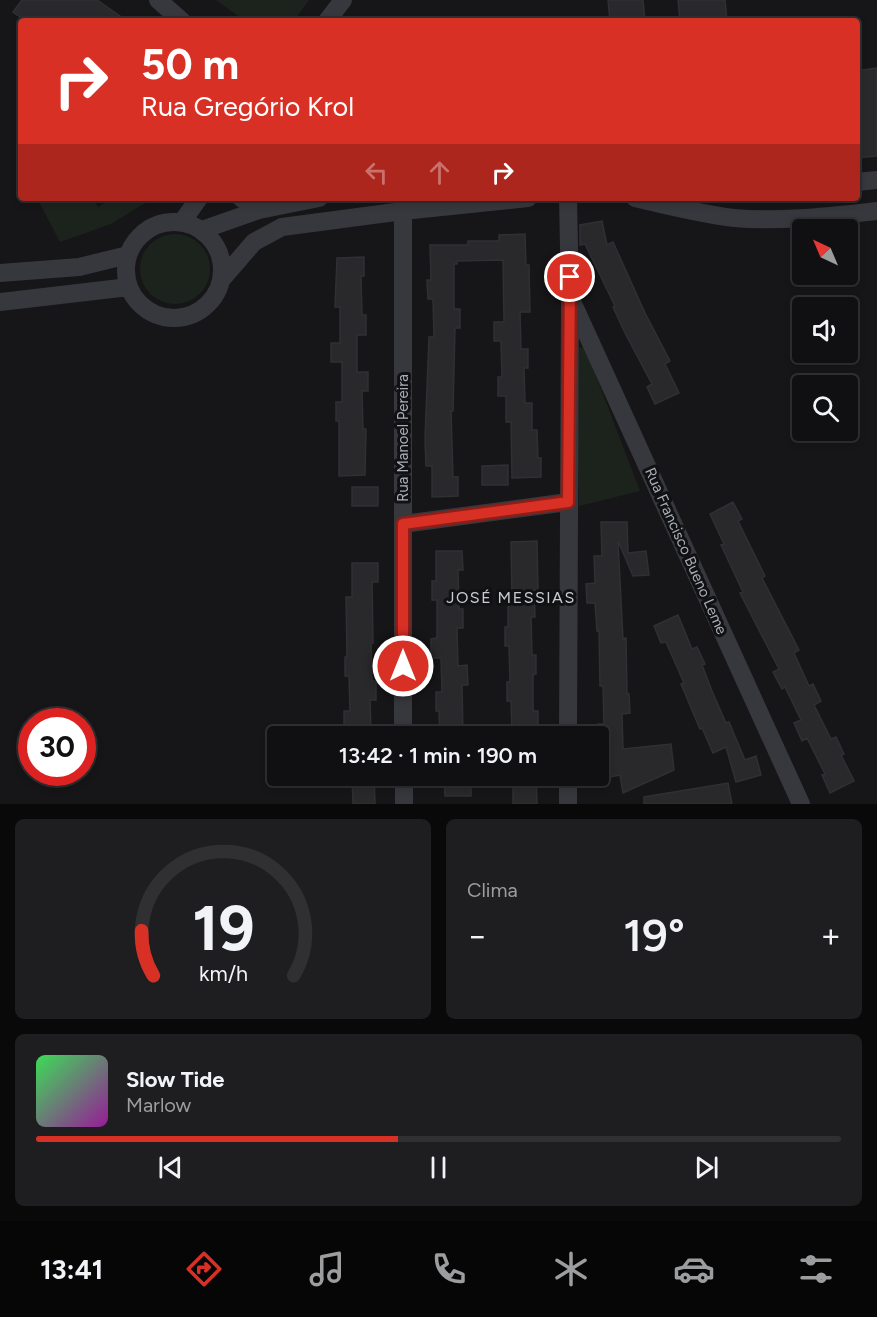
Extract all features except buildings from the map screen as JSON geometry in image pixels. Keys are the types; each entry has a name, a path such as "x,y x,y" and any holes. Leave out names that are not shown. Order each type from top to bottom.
{"street":[{"path":"158,0 179,18"},
{"path":"329,18 342,0"},
{"path":"860,182 877,180"},
{"path":"182,222 197,201"},
{"path":"246,201 259,210"},
{"path":"202,230 259,210 305,201"},
{"path":"222,279 222,263 217,248 202,230 182,222 168,222 149,229 134,243 128,255 126,271 129,286 136,300 148,311 163,317 178,318 193,314 207,306 222,279 254,242 282,227 499,201"},
{"path":"568,201 570,297 568,726"},
{"path":"647,201 734,218 766,219 877,211"},
{"name":"Rua Manoel Pereira","path":"403,211 404,726"},
{"path":"0,273 79,267 128,255"},
{"path":"0,302 129,286"},
{"name":"Rua Francisco Bueno Leme","path":"570,297 801,804"},
{"path":"403,524 568,502"},
{"path":"404,786 404,804"},
{"path":"568,786 568,804"}],"shaded area":[{"path":"216,0 309,0 296,18 241,18"},
{"path":"39,201 94,201 98,207 107,201 148,201 111,224 60,242"},
{"path":"168,234 182,234 195,240 204,249 210,262 208,282 200,294 182,304 168,304 155,298 146,289 140,276 140,262 146,249 155,240"},
{"path":"585,347 640,491 579,506 575,348"}],"district":[{"name":"JOSÉ MESSIAS","path":"511,597"}],"route":[{"path":"403,666 403,524 568,502 570,277"}]}
